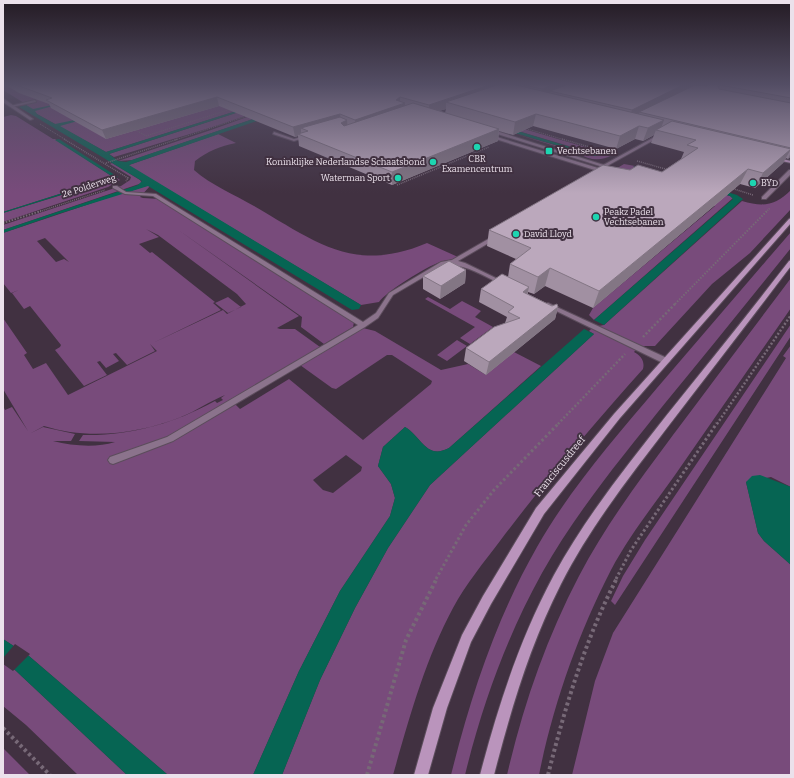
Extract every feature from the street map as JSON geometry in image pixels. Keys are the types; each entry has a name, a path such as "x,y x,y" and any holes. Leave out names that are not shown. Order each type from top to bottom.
{"main road":[{"path":"660,129 667,131"},
{"path":"765,155 791,162"},
{"name":"Franciscusdreef","path":"421,775 431,735 452,673 466,639 487,600 540,511 617,416 791,220"},
{"path":"487,775 515,678 531,636 558,580 585,534 622,479 791,262"}],"street":[{"path":"605,166 480,130 598,170 667,131"},
{"path":"274,132 294,140 314,134"},
{"path":"593,178 600,174 598,170"},
{"path":"764,198 791,171"},
{"path":"117,188 126,193 154,195 363,325"},
{"path":"453,262 500,234"},
{"path":"113,460 170,439 363,325 376,317 384,309 385,301 391,294 443,263 453,262 463,264 511,287"},
{"path":"539,301 633,347 666,361"}],"path":[{"name":"2e Polderweg","path":"3,223 117,188 128,178 33,120"},
{"path":"129,127 146,136 196,120"},
{"path":"106,164 233,120"},
{"path":"524,128 675,172"},
{"path":"397,185 495,145"},
{"path":"367,775 406,640 433,584 466,525 494,490 770,207 764,198 727,187"},
{"path":"548,775 565,709 600,610 631,550 791,315"},
{"path":"3,728 50,775"}],"shaded area":[{"path":"3,120 23,120 55,139 113,177 3,212"},
{"path":"41,120 48,120 55,124 80,120 60,126 106,152 207,120 213,120 109,154 118,161 126,162 249,120 259,120 129,165 361,305 359,309 352,310 148,186 3,233 3,230 138,185 142,181"},
{"path":"48,120 207,120 106,152"},
{"path":"213,120 233,120 114,157 109,154"},
{"path":"238,120 249,120 132,160 118,161"},
{"path":"471,120 518,131 599,156 593,156"},
{"path":"488,120 495,120 612,155 603,159 590,159 578,153 516,134 593,156 599,155 518,131"},
{"path":"218,134 236,143 219,147 205,154 195,161 194,170 215,185 317,242 336,250 357,254 378,255 401,252 427,243 458,257 440,262 417,274 383,297 379,302 361,305 129,166"},
{"path":"59,139 118,177 3,213 113,177 55,140"},
{"path":"112,163 140,180 142,183 3,230 3,225 121,186 130,180 131,177 110,164"},
{"path":"624,164 635,166 633,167 733,198 594,320 589,315 593,308 715,206 614,170"},
{"path":"638,166 737,195 743,199 604,325 594,320 733,199 730,196 633,167"},
{"path":"117,178 120,180 108,187 3,222 3,213"},
{"path":"150,186 140,197 160,199 354,322 353,327 324,344 301,327 302,317 177,229 299,316 277,328 295,329 320,347 231,400 240,409 289,379 363,440 431,384 432,381 392,355 387,355 336,389 332,388 300,365 363,328 375,331 441,370 468,364 486,375 514,352 541,366 449,448 441,451 429,449 405,427 383,447 378,466 391,484 395,498 390,516 340,591 299,671 253,775 168,775 29,656 3,639 3,406 5,410 12,407 28,431 3,389 3,318 27,353 24,355 33,369 46,363 68,395 157,351 150,344 155,351 127,365 116,353 113,354 119,361 106,368 100,361 97,362 107,375 84,386 55,350 61,345 30,306 24,309 12,293 19,290 11,293 3,283 3,233 119,194 118,193 121,194","holes":["146,229 158,235 237,294 246,304 227,314 223,310 153,343 221,310 213,303 215,302 152,252 150,253 139,244 159,237","45,238 69,262 64,259 56,262 37,241","225,395 221,398 223,400 217,403 215,401 193,412","44,426 78,433 95,434 144,429 100,435 83,435 79,441 115,442 92,446 53,441 71,441 75,434 43,427 31,433","346,455 362,467 361,471 333,493 323,490 313,480"]},
{"path":"791,190 791,209 750,253 712,284 655,346 639,346 634,352 642,359 643,369 552,475 469,582 453,608 434,648 418,690 393,775 282,775 320,680 355,608 388,548 430,485 594,334 589,331 593,327 604,325 742,201 756,204 768,204 780,199"},
{"path":"791,232 791,248 617,464 585,506 556,550 529,597 507,646 479,723 465,775 451,775 476,687 497,630 522,574 550,526 578,485 609,445"},
{"path":"791,278 791,308 633,533 611,570 588,619 568,670 559,696 539,775 507,775 520,724 546,648 567,600 589,557 635,487"},
{"path":"228,297 241,307 228,313 215,303"},
{"path":"428,297 450,309 462,301 481,311 475,317 493,327 470,344 460,338 475,327 425,299"},
{"path":"791,324 791,336 615,605 611,601 623,576 645,540"},
{"path":"584,329 594,334 430,485 388,548 355,608 320,680 282,775 253,775 299,671 340,591 390,516 395,498 391,484 378,466 383,447 405,427 429,449 441,451 449,448"},
{"path":"457,340 467,346 447,361 437,355"},
{"path":"791,345 791,487 771,477 746,482 758,533 764,541 791,565 791,775 572,775 595,681 613,633 786,358 783,356"},
{"path":"760,475 791,487 791,565 764,541 758,533 746,482 752,476"},
{"path":"3,639 29,656 168,775 127,775 15,670 3,662"},
{"path":"3,662 15,670 127,775 78,775 26,725 3,706"},
{"path":"3,748 30,775 3,775"}],"pier":[{"path":"15,644 30,654 13,671 3,664 3,658"}],"building":[{"path":"84,120 136,120 102,130"},
{"path":"276,120 317,120 293,127"},
{"path":"328,120 346,120 341,123 344,126 361,120 470,120 499,129 392,172 298,134 308,131 301,128"},
{"path":"560,120 663,120 648,128 639,126 620,136"},
{"path":"674,120 791,120 791,148"},
{"path":"672,121 791,149 763,173 748,169 599,291 550,268 538,277 510,264 531,248 489,230 603,165 630,170 638,165 662,172 698,148 687,145 696,140 656,130"},
{"path":"449,261 466,270 441,286 423,276"},
{"path":"502,274 529,287 523,292 552,306 557,304 558,307 489,362 466,348 494,327 520,318 508,312 514,307 481,289"}],"place":[{"name":"CBR Examencentrum","path":"477,147"},
{"name":"Vechtsebanen","path":"549,151"},
{"name":"Koninklijke Nederlandse Schaatsbond","path":"433,162"},
{"name":"Waterman Sport","path":"398,178"},
{"name":"BYD","path":"753,183"},
{"name":"Peakz Padel Vechtsebanen","path":"596,217"},
{"name":"David Lloyd","path":"516,234"}]}
